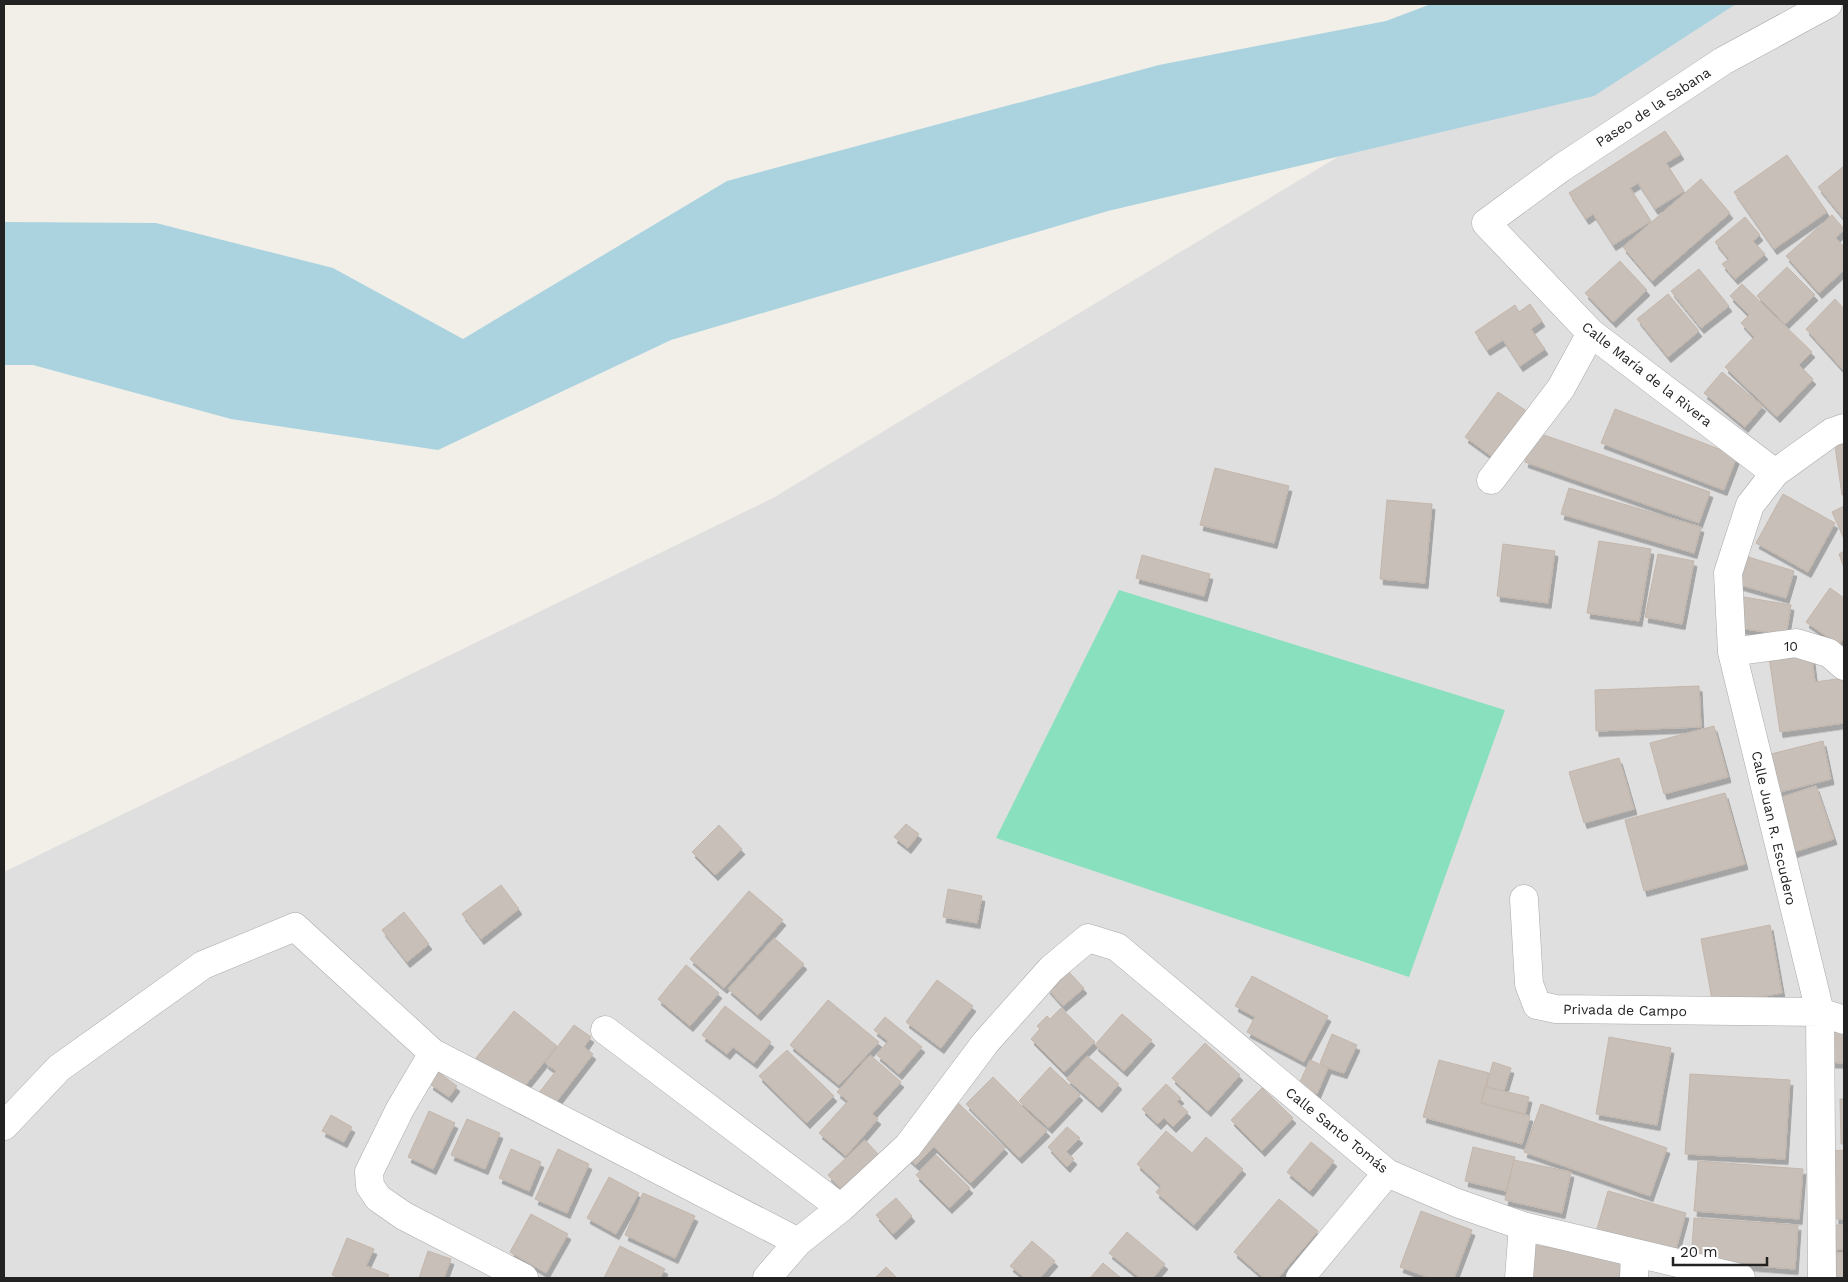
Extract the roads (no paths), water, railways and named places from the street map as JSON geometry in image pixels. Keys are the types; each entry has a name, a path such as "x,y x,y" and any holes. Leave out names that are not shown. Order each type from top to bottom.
{"street":[{"name":"Paseo de la Sabana","path":"1486,223 1561,168 1723,61 1828,4"},
{"name":"Calle María de la Rivera","path":"1486,223 1591,333 1775,473"},
{"path":"1491,480 1561,388 1591,333"},
{"name":"Calle Juan R. Escudero","path":"1822,1278 1832,1016 1732,652 1728,573 1750,505 1775,473 1832,432 1844,428"},
{"name":"10","path":"1732,652 1796,643 1829,653 1844,666"},
{"name":"Privada de Campo","path":"1524,899 1529,984 1538,1005 1556,1009 1832,1016"},
{"path":"4,1126 59,1068 204,965 295,927 433,1052 798,1242"},
{"name":"Calle Santo Tomás","path":"841,1208 908,1146 986,1042 1050,969 1088,938 1117,947 1387,1173 1457,1202 1635,1266 1741,1278"},
{"path":"605,1030 841,1208 798,1242 767,1278"},
{"path":"433,1052 400,1109 369,1172 370,1186 378,1198 404,1216 524,1278"},
{"path":"1300,1278 1387,1173"},
{"path":"1518,1278 1523,1226"}],"water":[{"path":"1431,4 1736,4 1594,96 1108,211 671,340 438,450 231,419 33,365 4,365 4,222 156,223 333,268 463,339 727,181 1159,65 1386,21"}]}
